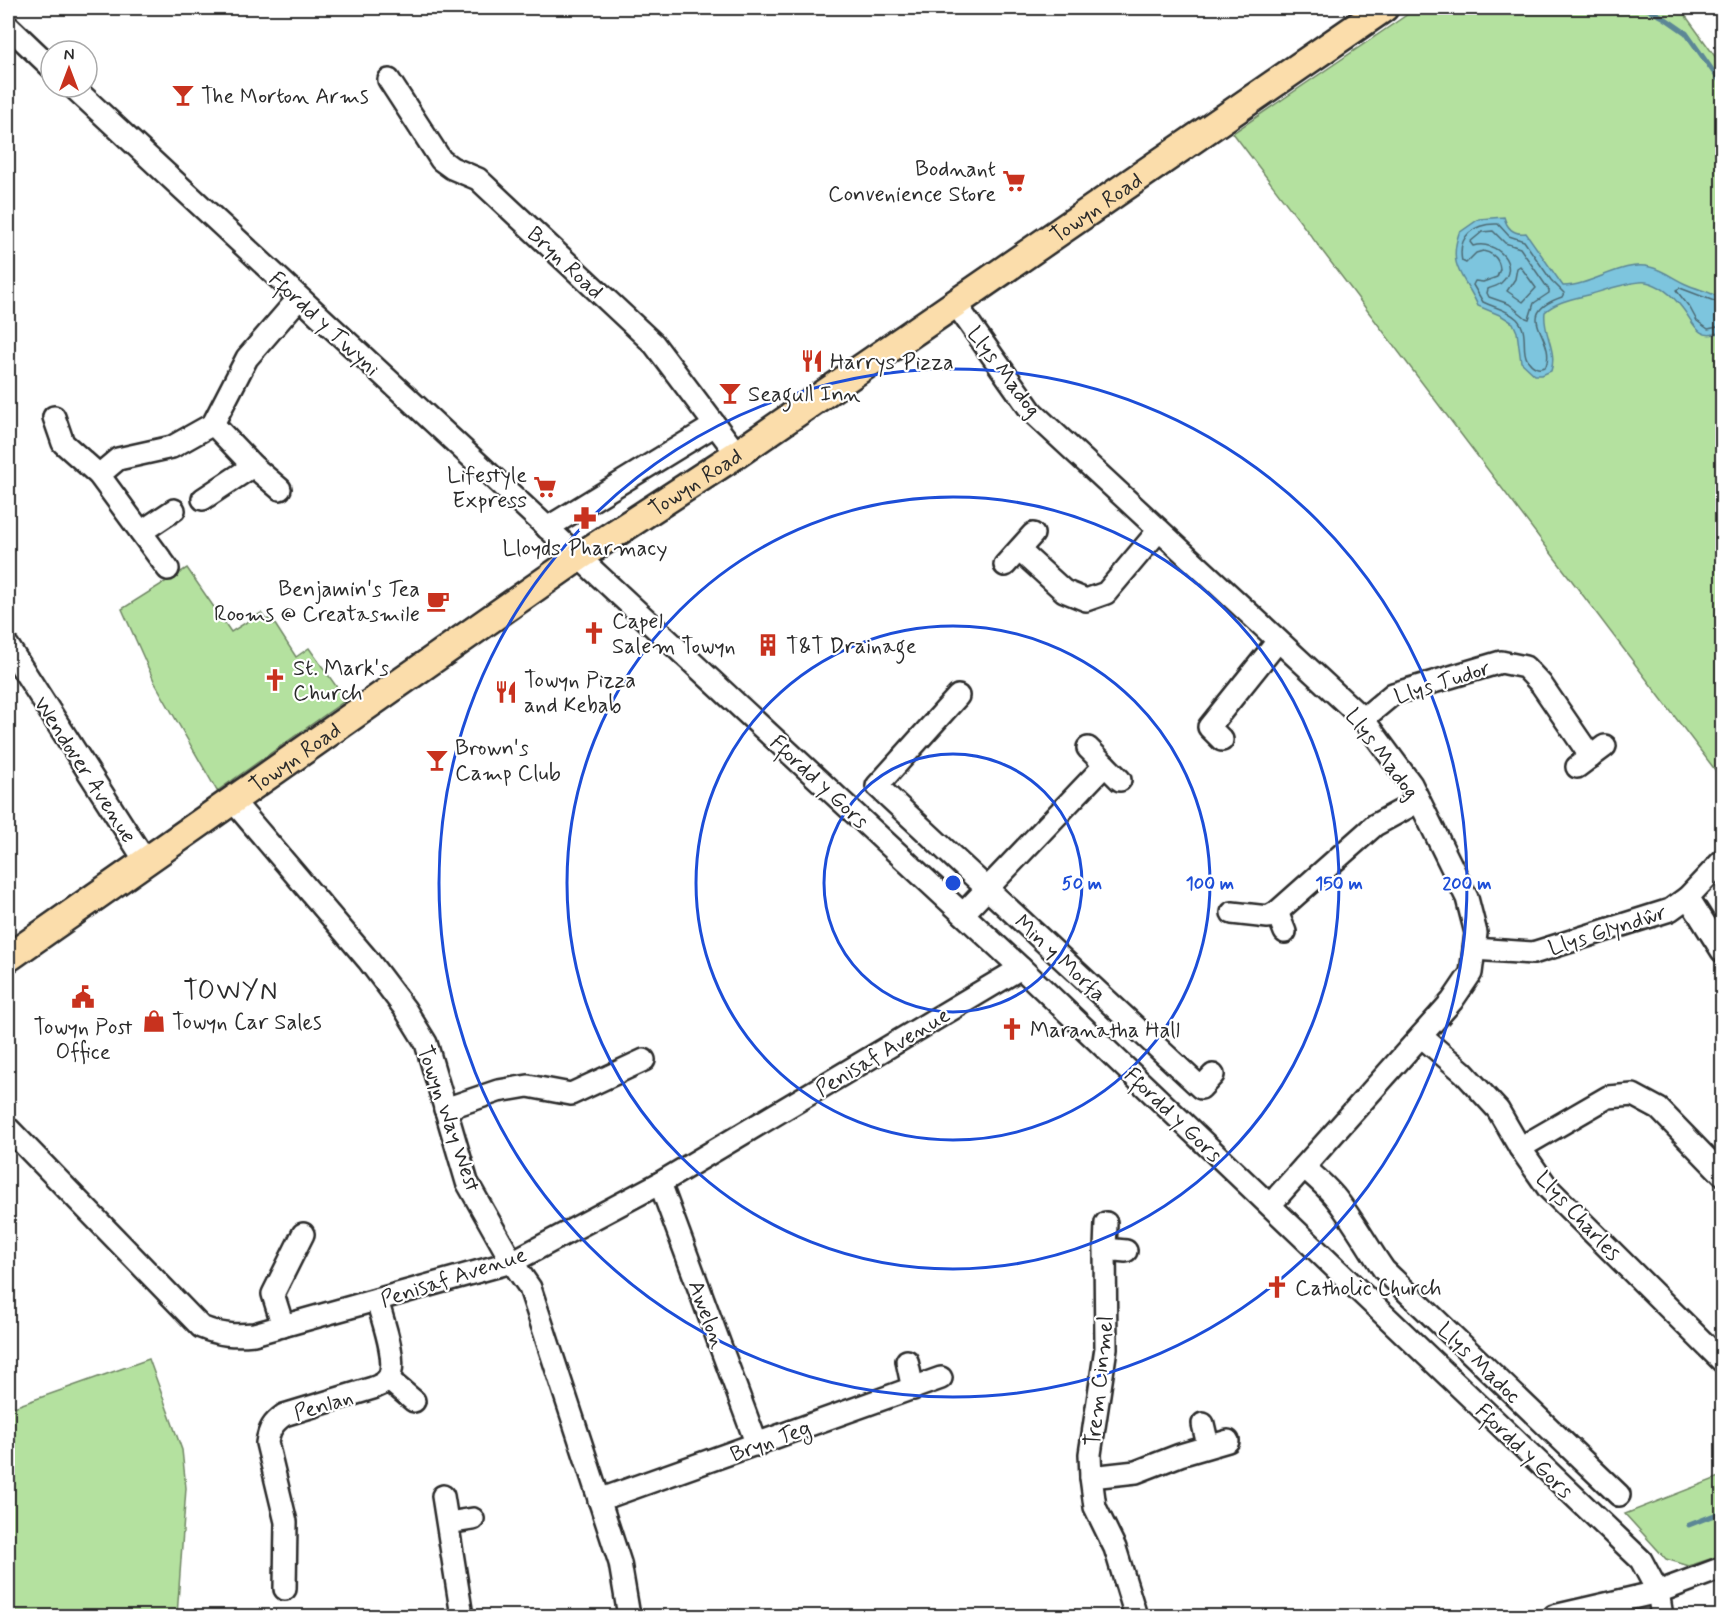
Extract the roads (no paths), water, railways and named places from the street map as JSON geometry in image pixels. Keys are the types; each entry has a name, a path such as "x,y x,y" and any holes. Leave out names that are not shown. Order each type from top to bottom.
{"main road":[{"name":"Towyn Road","path":"8,958 579,557 737,454 1383,8"}],"street":[{"path":"8,26 39,56"},
{"name":"Bryn Road","path":"389,80 441,160 452,168 478,179 654,344 737,454"},
{"name":"Ffordd y Twyni","path":"86,99 579,557"},
{"path":"99,476 118,459 172,447 213,424 247,358 299,298"},
{"name":"Llys Madog","path":"955,303 1032,412 1363,719 1411,784 1467,897 1476,933 1471,973 1452,1001 1270,1205"},
{"path":"213,424 253,466 280,489"},
{"path":"547,528 715,425"},
{"path":"52,428 63,443 99,476 168,569"},
{"path":"203,499 253,466"},
{"path":"141,532 174,510"},
{"path":"1033,534 1012,557 1064,591 1086,600 1106,593 1159,530"},
{"name":"Ffordd y Gors","path":"579,557 1021,968 1641,1560 1658,1592 1662,1617"},
{"path":"1222,740 1209,727 1278,641"},
{"name":"Wendover Avenue","path":"8,646 146,862"},
{"name":"Llys Tudor","path":"1363,719 1393,694 1501,662 1525,667 1541,684 1591,757"},
{"name":"Min y Morfa","path":"958,696 877,786 1200,1088 1212,1075"},
{"path":"1088,748 1120,780"},
{"path":"963,914 1105,765"},
{"name":"Towyn Way West","path":"233,801 368,960 405,1009 426,1042 444,1109 468,1182 512,1262 530,1288 620,1563 629,1616"},
{"path":"1232,913 1268,917 1281,922 1375,825 1419,801"},
{"name":"Llys Glyndŵr","path":"1474,949 1533,953 1670,910 1688,897 1722,861"},
{"path":"1688,897 1722,951"},
{"name":"Penisaf Avenue","path":"8,1128 201,1327 218,1334 235,1336 283,1326 512,1262 660,1183 1021,968"},
{"name":"Llys Charles","path":"1421,1036 1463,1072 1498,1110 1520,1148 1548,1188 1722,1361"},
{"path":"444,1109 498,1091 528,1086 571,1094 644,1060"},
{"path":"1520,1148 1608,1098 1633,1095 1659,1109 1722,1174"},
{"name":"Llys Madoc","path":"1304,1167 1333,1195 1352,1219 1366,1245 1384,1270 1619,1495"},
{"name":"Awelon","path":"660,1183 757,1445"},
{"name":"Trem Cinmel","path":"1106,1223 1106,1348 1090,1454 1091,1477 1095,1507 1115,1548 1137,1617"},
{"path":"283,1326 273,1294 303,1234"},
{"path":"1105,1249 1126,1251"},
{"path":"377,1300 392,1359 388,1379 414,1401"},
{"path":"907,1361 913,1389"},
{"name":"Bryn Teg","path":"599,1500 941,1378"},
{"name":"Penlan","path":"285,1589 286,1522 267,1443 268,1431 284,1415 373,1388 388,1379"},
{"name":"Trem Cinmel","path":"1091,1477 1136,1472 1218,1443 1203,1424"},
{"path":"443,1496 462,1617"},
{"path":"448,1523 473,1519"},
{"path":"1554,1617 1658,1592 1722,1568"}],"water":[{"path":"1504,217 1512,230 1526,233 1563,286 1585,282 1629,267 1655,268 1722,300 1721,332 1707,335 1697,330 1676,300 1657,286 1646,282 1628,284 1567,300 1545,312 1553,363 1551,371 1535,375 1521,362 1517,332 1513,323 1478,306 1460,272 1455,256 1459,233 1479,219"}],"waterway":[{"path":"1645,8 1686,33 1722,84"},
{"path":"1689,1525 1722,1512"}],"place":[{"name":"The Morton Arms","path":"183,95"},
{"name":"Bodnant Convenience Store","path":"1014,181"},
{"name":"Harrys Pizza","path":"812,361"},
{"name":"Seagull Inn","path":"730,393"},
{"name":"Lifestyle Express","path":"545,487"},
{"name":"Lloyds Pharmacy","path":"585,518"},
{"name":"Benjamin's Tea Rooms @ Creatasmile","path":"438,601"},
{"name":"Capel Salem Towyn","path":"594,633"},
{"name":"T&T Drainage","path":"768,645"},
{"name":"St. Mark's Church","path":"275,680"},
{"name":"Towyn Pizza and Kebab","path":"506,692"},
{"name":"Brown's Camp Club","path":"437,760"},
{"name":"Towyn Post Office","path":"83,997"},
{"name":"Towyn Car Sales","path":"154,1021"},
{"name":"Maranatha Hall","path":"1012,1029"},
{"name":"Catholic Church","path":"1277,1287"}],"district":[{"name":"TOWYN","path":"231,990"}]}
